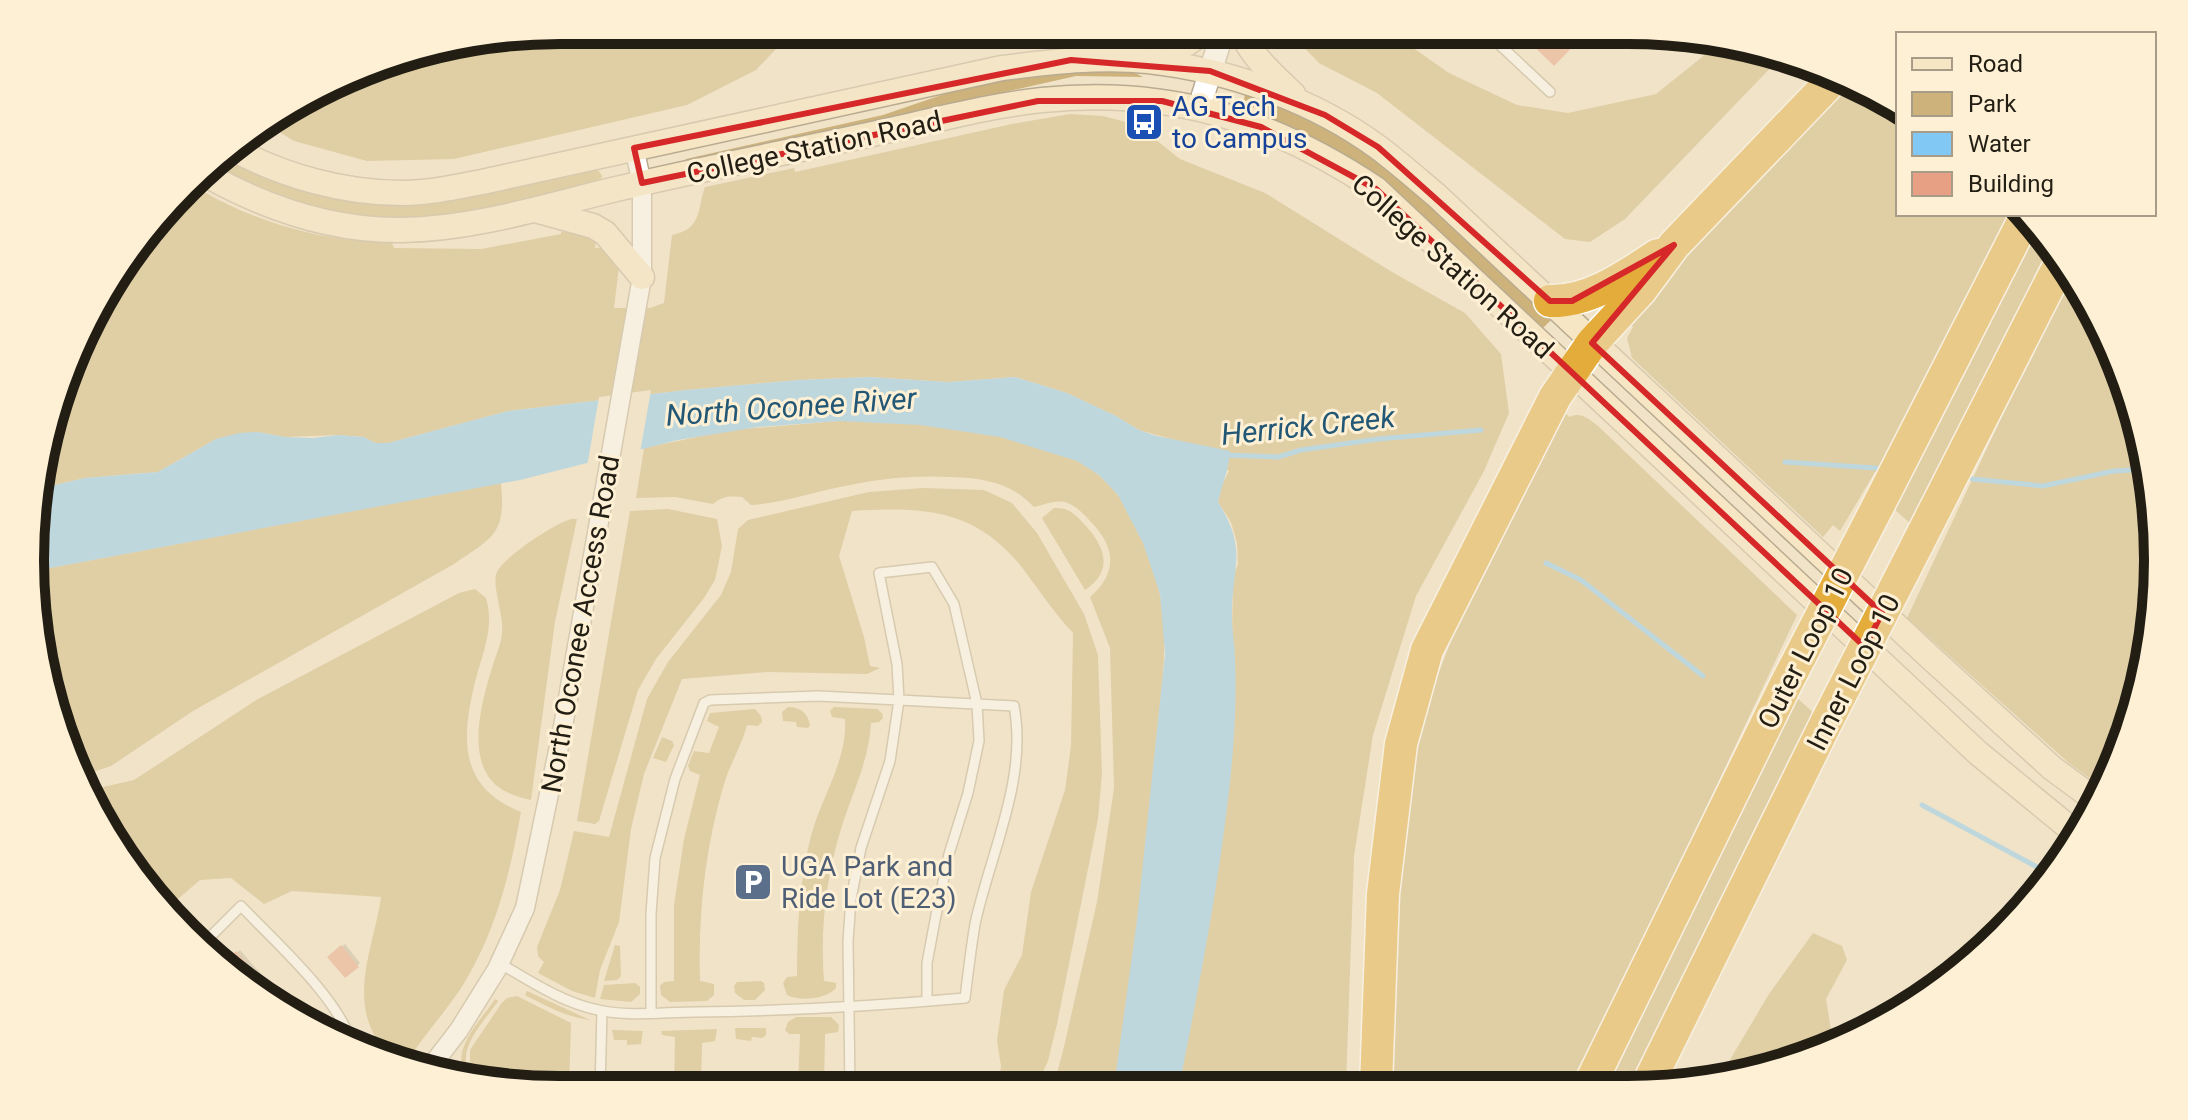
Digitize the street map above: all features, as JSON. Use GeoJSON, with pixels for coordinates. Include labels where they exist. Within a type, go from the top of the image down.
{"type":"FeatureCollection","features":[{"type":"Feature","properties":{"kind":"highway"},"geometry":{"type":"LineString","coordinates":[[1376,1076],[1383,894],[1401,744],[1427,650],[1534,436],[1592,343],[1640,291],[1674,245],[1828,84]]}},
{"type":"Feature","properties":{"kind":"highway","name":"Outer Loop 10"},"geometry":{"type":"LineString","coordinates":[[1594,1076],[1786,684],[2021,226]]}},
{"type":"Feature","properties":{"kind":"highway"},"geometry":{"type":"LineString","coordinates":[[1550,301],[1572,301],[1628,275],[1674,245]]}},
{"type":"Feature","properties":{"kind":"highway","name":"Inner Loop 10"},"geometry":{"type":"LineString","coordinates":[[1652,1075],[1827,721],[2056,272]]}},
{"type":"Feature","properties":{"kind":"main road"},"geometry":{"type":"LineString","coordinates":[[1135,61],[1186,44]]}},
{"type":"Feature","properties":{"kind":"main road"},"geometry":{"type":"LineString","coordinates":[[1247,44],[1266,69],[1306,107]]}},
{"type":"Feature","properties":{"kind":"main road","name":"College Station Road"},"geometry":{"type":"LineString","coordinates":[[242,154],[329,184],[403,193],[482,182],[1002,68],[1071,60],[1135,61],[1210,71],[1251,84],[1325,115],[1378,147],[1436,195],[1943,669],[2052,768],[2088,794]]}},
{"type":"Feature","properties":{"kind":"main road","name":"College Station Road"},"geometry":{"type":"LineString","coordinates":[[213,178],[272,207],[357,228],[403,230],[480,222],[642,183],[1038,101],[1121,97],[1199,108],[1297,142],[1336,162],[1376,189],[1978,753],[2069,828]]}},
{"type":"Feature","properties":{"kind":"main road"},"geometry":{"type":"LineString","coordinates":[[533,210],[593,226],[605,233],[642,277]]}},
{"type":"Feature","properties":{"kind":"street"},"geometry":{"type":"LineString","coordinates":[[1199,108],[1219,44]]}},
{"type":"Feature","properties":{"kind":"street","name":"North Oconee Access Road"},"geometry":{"type":"LineString","coordinates":[[438,1061],[499,963],[525,908],[562,732],[642,277],[642,183],[634,148]]}},
{"type":"Feature","properties":{"kind":"lane"},"geometry":{"type":"LineString","coordinates":[[1499,44],[1550,92]]}},
{"type":"Feature","properties":{"kind":"lane"},"geometry":{"type":"LineString","coordinates":[[850,1076],[848,941],[854,879],[890,761],[899,700],[897,664],[879,573],[932,567],[954,604],[977,704],[979,741],[936,915],[927,963],[927,1001]]}},
{"type":"Feature","properties":{"kind":"lane"},"geometry":{"type":"LineString","coordinates":[[499,963],[563,998],[602,1011],[651,1012],[774,1011],[965,998],[976,924],[1013,779],[1018,727],[1014,706],[818,696],[710,700],[704,703],[675,779],[655,858],[651,914],[651,1012]]}},
{"type":"Feature","properties":{"kind":"lane"},"geometry":{"type":"LineString","coordinates":[[209,938],[241,906],[336,1008],[347,1030]]}},
{"type":"Feature","properties":{"kind":"lane"},"geometry":{"type":"LineString","coordinates":[[600,1076],[602,1011]]}},
{"type":"Feature","properties":{"kind":"highlighted area"},"geometry":{"type":"Polygon","coordinates":[[[1071,60],[1210,71],[1325,115],[1378,147],[1550,301],[1572,301],[1674,245],[1592,343],[1882,613],[1865,647],[1376,189],[1261,127],[1162,101],[1038,101],[642,183],[634,148],[1071,60]]]}},
{"type":"Feature","properties":{"kind":"green space"},"geometry":{"type":"Polygon","coordinates":[[[590,44],[617,48],[621,44],[781,44],[756,70],[687,105],[454,159],[367,161],[294,141],[275,130],[363,83],[394,71],[459,54],[526,45],[590,44]]]}},
{"type":"Feature","properties":{"kind":"green space"},"geometry":{"type":"Polygon","coordinates":[[[1301,44],[1408,44],[1449,73],[1517,105],[1568,113],[1656,94],[1710,51],[1773,65],[1625,219],[1590,242],[1565,239],[1377,93],[1319,63],[1301,44]]]}},
{"type":"Feature","properties":{"kind":"green space"},"geometry":{"type":"Polygon","coordinates":[[[1093,71],[1135,73],[1143,77],[1076,76],[684,164],[686,159],[883,115],[959,89],[1040,74],[1093,71]]]}},
{"type":"Feature","properties":{"kind":"green space"},"geometry":{"type":"Polygon","coordinates":[[[1843,91],[1896,119],[1896,216],[2011,216],[1881,475],[1875,472],[1840,531],[1833,525],[1823,537],[1632,358],[1627,338],[1633,327],[1628,322],[1661,283],[1843,91]]]}},
{"type":"Feature","properties":{"kind":"green space"},"geometry":{"type":"Polygon","coordinates":[[[1245,94],[1328,131],[1397,177],[1461,232],[1552,319],[1542,329],[1354,162],[1308,135],[1262,114],[1244,100],[1245,94]]]}},
{"type":"Feature","properties":{"kind":"green space"},"geometry":{"type":"Polygon","coordinates":[[[1070,114],[1103,116],[1137,125],[1180,159],[1265,193],[1392,272],[1465,313],[1501,354],[1509,413],[1484,471],[1416,596],[1373,735],[1354,856],[1346,1076],[1181,1076],[1230,780],[1235,660],[1233,578],[1238,564],[1237,543],[1231,522],[1218,502],[1229,471],[1178,441],[1139,430],[1067,393],[1015,377],[948,382],[870,377],[686,390],[508,411],[388,443],[375,443],[364,437],[285,437],[258,432],[216,439],[158,472],[85,478],[49,486],[71,394],[97,332],[131,273],[172,220],[201,190],[232,207],[274,223],[317,235],[392,243],[394,248],[481,249],[577,231],[597,237],[595,248],[608,247],[619,267],[614,308],[650,308],[664,303],[672,235],[694,223],[705,187],[794,168],[795,172],[1070,114]]]}},
{"type":"Feature","properties":{"kind":"green space"},"geometry":{"type":"Polygon","coordinates":[[[236,159],[317,192],[593,169],[602,176],[598,185],[493,209],[430,218],[390,219],[330,211],[273,196],[222,171],[236,159]]]}},
{"type":"Feature","properties":{"kind":"green space"},"geometry":{"type":"Polygon","coordinates":[[[2030,237],[2047,260],[1912,525],[1893,508],[2030,237]]]}},
{"type":"Feature","properties":{"kind":"green space"},"geometry":{"type":"Polygon","coordinates":[[[2064,284],[2091,332],[2117,394],[2134,459],[2143,526],[2143,594],[2134,661],[2117,726],[2094,782],[1907,618],[2064,284]]]}},
{"type":"Feature","properties":{"kind":"green space"},"geometry":{"type":"Polygon","coordinates":[[[1565,412],[1569,417],[1585,417],[1598,426],[1797,615],[1580,1076],[1386,1076],[1397,897],[1415,750],[1432,690],[1470,592],[1565,412]]]}},
{"type":"Feature","properties":{"kind":"green space"},"geometry":{"type":"Polygon","coordinates":[[[839,421],[902,423],[976,431],[1047,448],[1077,461],[1112,488],[1131,516],[1146,547],[1160,595],[1164,634],[1163,673],[1138,919],[1116,1076],[1056,1076],[1097,902],[1114,788],[1110,648],[1090,597],[1109,569],[1109,550],[1105,540],[1082,512],[1069,503],[1034,507],[1006,487],[985,480],[922,477],[881,480],[751,505],[742,497],[723,498],[713,504],[675,497],[636,498],[644,448],[731,430],[839,421]]]}},
{"type":"Feature","properties":{"kind":"green space"},"geometry":{"type":"Polygon","coordinates":[[[501,483],[501,514],[494,533],[454,564],[193,711],[111,766],[90,773],[71,726],[54,661],[44,569],[501,483]]]}},
{"type":"Feature","properties":{"kind":"green space"},"geometry":{"type":"Polygon","coordinates":[[[923,488],[984,490],[1012,503],[1037,533],[1084,614],[1098,655],[1102,773],[1098,819],[1057,1024],[1041,1076],[1000,1076],[997,1041],[1004,990],[1022,955],[1031,892],[1065,790],[1071,746],[1073,633],[1002,546],[984,532],[945,515],[901,510],[852,511],[839,556],[870,666],[880,668],[867,674],[767,672],[682,679],[644,774],[631,829],[619,922],[600,970],[595,998],[572,991],[538,973],[544,962],[538,956],[537,947],[560,890],[574,831],[609,837],[647,699],[668,662],[721,595],[731,572],[738,529],[748,520],[869,492],[923,488]]]}},
{"type":"Feature","properties":{"kind":"green space"},"geometry":{"type":"Polygon","coordinates":[[[1054,508],[1068,510],[1075,515],[1093,534],[1102,551],[1104,559],[1100,575],[1085,590],[1042,518],[1054,508]]]}},
{"type":"Feature","properties":{"kind":"green space"},"geometry":{"type":"Polygon","coordinates":[[[668,509],[717,519],[722,546],[715,580],[656,659],[638,690],[599,821],[595,824],[577,821],[630,511],[668,509]]]}},
{"type":"Feature","properties":{"kind":"green space"},"geometry":{"type":"Polygon","coordinates":[[[571,519],[577,519],[555,622],[531,800],[497,786],[487,775],[481,761],[481,713],[502,633],[496,578],[502,565],[519,550],[571,519]]]}},
{"type":"Feature","properties":{"kind":"green space"},"geometry":{"type":"Polygon","coordinates":[[[475,589],[486,598],[489,620],[470,703],[467,742],[470,759],[486,789],[501,802],[521,812],[507,880],[475,965],[413,1054],[366,1038],[375,1036],[368,1020],[364,985],[381,897],[292,891],[264,904],[231,878],[200,880],[174,902],[131,847],[97,788],[134,780],[258,699],[459,593],[475,589]]]}},
{"type":"Feature","properties":{"kind":"green space"},"geometry":{"type":"Polygon","coordinates":[[[1796,697],[1815,714],[1640,1076],[1610,1076],[1796,697]]]}},
{"type":"Feature","properties":{"kind":"green space"},"geometry":{"type":"Polygon","coordinates":[[[788,707],[805,714],[810,725],[808,728],[797,727],[796,722],[783,721],[782,712],[788,707]]]}},
{"type":"Feature","properties":{"kind":"green space"},"geometry":{"type":"Polygon","coordinates":[[[834,707],[877,709],[883,718],[871,723],[864,764],[831,866],[824,923],[824,981],[836,983],[836,988],[820,997],[806,999],[787,995],[783,983],[787,977],[797,976],[800,906],[807,853],[845,734],[845,719],[832,717],[830,711],[834,707]]]}},
{"type":"Feature","properties":{"kind":"green space"},"geometry":{"type":"Polygon","coordinates":[[[755,709],[762,722],[758,726],[747,725],[729,769],[717,808],[708,857],[700,931],[700,981],[714,984],[714,995],[707,1001],[670,1002],[661,995],[660,986],[664,982],[674,981],[674,905],[684,839],[700,775],[690,771],[688,766],[694,751],[709,753],[719,727],[707,721],[710,713],[755,709]]]}},
{"type":"Feature","properties":{"kind":"green space"},"geometry":{"type":"Polygon","coordinates":[[[662,737],[674,745],[666,762],[653,758],[662,737]]]}},
{"type":"Feature","properties":{"kind":"green space"},"geometry":{"type":"Polygon","coordinates":[[[1813,933],[1842,946],[1847,960],[1826,999],[1831,1030],[1838,1031],[1794,1049],[1726,1067],[1769,994],[1813,933]]]}},
{"type":"Feature","properties":{"kind":"green space"},"geometry":{"type":"Polygon","coordinates":[[[615,945],[620,946],[621,976],[617,980],[604,981],[615,945]]]}},
{"type":"Feature","properties":{"kind":"green space"},"geometry":{"type":"Polygon","coordinates":[[[761,981],[765,990],[755,1000],[744,1000],[735,993],[737,982],[761,981]]]}},
{"type":"Feature","properties":{"kind":"green space"},"geometry":{"type":"Polygon","coordinates":[[[635,983],[640,987],[640,994],[631,1002],[600,999],[604,985],[635,983]]]}},
{"type":"Feature","properties":{"kind":"green space"},"geometry":{"type":"Polygon","coordinates":[[[527,991],[590,1020],[548,1007],[525,995],[527,991]]]}},
{"type":"Feature","properties":{"kind":"green space"},"geometry":{"type":"Polygon","coordinates":[[[517,996],[571,1023],[569,1076],[526,1075],[470,1067],[470,1050],[507,998],[517,996]]]}},
{"type":"Feature","properties":{"kind":"green space"},"geometry":{"type":"Polygon","coordinates":[[[495,999],[498,1001],[471,1039],[467,1049],[468,1068],[462,1067],[463,1049],[495,999]]]}},
{"type":"Feature","properties":{"kind":"green space"},"geometry":{"type":"Polygon","coordinates":[[[796,1017],[831,1017],[839,1025],[838,1032],[825,1034],[824,1076],[798,1076],[800,1034],[789,1034],[785,1030],[788,1022],[796,1017]]]}},
{"type":"Feature","properties":{"kind":"green space"},"geometry":{"type":"Polygon","coordinates":[[[735,1028],[766,1028],[766,1035],[762,1038],[752,1037],[751,1041],[736,1039],[735,1028]]]}},
{"type":"Feature","properties":{"kind":"green space"},"geometry":{"type":"Polygon","coordinates":[[[717,1029],[715,1041],[702,1043],[701,1076],[674,1076],[675,1037],[662,1035],[661,1031],[717,1029]]]}},
{"type":"Feature","properties":{"kind":"green space"},"geometry":{"type":"Polygon","coordinates":[[[612,1030],[643,1031],[641,1044],[627,1045],[627,1040],[614,1040],[612,1030]]]}},
{"type":"Feature","properties":{"kind":"water","name":"North Oconee River"},"geometry":{"type":"Polygon","coordinates":[[[870,377],[948,382],[1015,377],[1067,393],[1139,430],[1230,451],[1218,502],[1236,547],[1232,600],[1236,690],[1233,752],[1214,897],[1181,1076],[1116,1076],[1137,920],[1165,654],[1160,594],[1143,543],[1118,495],[1099,475],[1077,461],[1000,437],[920,425],[839,421],[758,427],[678,440],[520,480],[44,569],[49,486],[85,478],[158,472],[216,439],[239,433],[313,438],[338,435],[388,443],[508,411],[798,380],[870,377]]]}},
{"type":"Feature","properties":{"kind":"pier"},"geometry":{"type":"Polygon","coordinates":[[[651,390],[640,453],[587,467],[599,397],[651,390]]]}},
{"type":"Feature","properties":{"kind":"building"},"geometry":{"type":"Polygon","coordinates":[[[1531,44],[1575,44],[1554,66],[1531,44]]]}},
{"type":"Feature","properties":{"kind":"building"},"geometry":{"type":"Polygon","coordinates":[[[341,945],[359,967],[345,978],[327,957],[341,945]]]}},
{"type":"Feature","properties":{"kind":"building"},"geometry":{"type":"Polygon","coordinates":[[[236,951],[261,980],[246,969],[230,956],[236,951]]]}},
{"type":"Feature","properties":{"kind":"waterway","name":"Herrick Creek"},"geometry":{"type":"LineString","coordinates":[[1225,455],[1278,457],[1301,450],[1378,439],[1481,430]]}},
{"type":"Feature","properties":{"kind":"waterway","name":"Herrick Creek"},"geometry":{"type":"LineString","coordinates":[[1785,462],[1876,468]]}},
{"type":"Feature","properties":{"kind":"waterway","name":"Herrick Creek"},"geometry":{"type":"LineString","coordinates":[[1972,479],[2043,486],[2114,471],[2136,470]]}},
{"type":"Feature","properties":{"kind":"waterway"},"geometry":{"type":"LineString","coordinates":[[1546,563],[1581,580],[1703,676]]}},
{"type":"Feature","properties":{"kind":"waterway"},"geometry":{"type":"LineString","coordinates":[[1922,805],[2041,869]]}},
{"type":"Feature","properties":{"kind":"place","name":"AG Tech to Campus"},"geometry":{"type":"Point","coordinates":[1144,122]}},
{"type":"Feature","properties":{"kind":"place","name":"UGA Park and Ride Lot (E23)"},"geometry":{"type":"Point","coordinates":[753,882]}}]}
